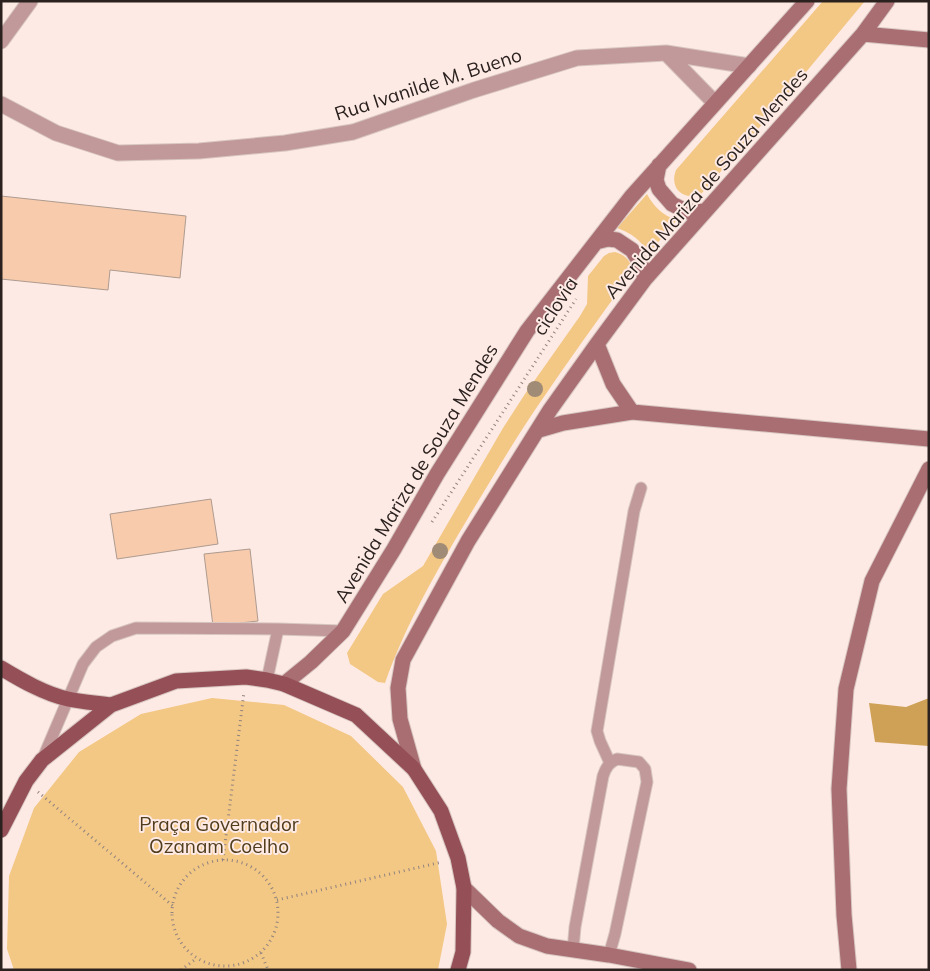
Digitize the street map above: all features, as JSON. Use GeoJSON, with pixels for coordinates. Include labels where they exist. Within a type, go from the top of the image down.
{"type":"FeatureCollection","features":[{"type":"Feature","properties":{"kind":"main road","name":"Avenida Mariza de Souza Mendes"},"geometry":{"type":"LineString","coordinates":[[284,684],[311,662],[343,631],[394,549],[437,474],[527,331],[630,197],[807,1]]}},
{"type":"Feature","properties":{"kind":"main road","name":"Avenida Mariza de Souza Mendes"},"geometry":{"type":"LineString","coordinates":[[414,769],[400,719],[398,688],[404,660],[468,541],[550,410],[644,279],[862,34],[887,1]]}},
{"type":"Feature","properties":{"kind":"main road"},"geometry":{"type":"LineString","coordinates":[[862,34],[929,40]]}},
{"type":"Feature","properties":{"kind":"main road"},"geometry":{"type":"LineString","coordinates":[[659,165],[656,180],[659,189],[672,204],[688,212],[705,212]]}},
{"type":"Feature","properties":{"kind":"main road"},"geometry":{"type":"LineString","coordinates":[[596,242],[608,239],[617,240],[632,250],[641,264],[644,279]]}},
{"type":"Feature","properties":{"kind":"main road"},"geometry":{"type":"LineString","coordinates":[[596,344],[613,384],[632,412]]}},
{"type":"Feature","properties":{"kind":"main road"},"geometry":{"type":"LineString","coordinates":[[539,430],[563,423],[632,412],[929,439]]}},
{"type":"Feature","properties":{"kind":"main road"},"geometry":{"type":"LineString","coordinates":[[849,970],[844,915],[839,789],[846,689],[872,581],[929,469]]}},
{"type":"Feature","properties":{"kind":"main road"},"geometry":{"type":"LineString","coordinates":[[1,668],[20,680],[52,694],[68,699],[111,705]]}},
{"type":"Feature","properties":{"kind":"main road"},"geometry":{"type":"LineString","coordinates":[[1,830],[26,781],[42,760],[111,705],[176,681],[246,677],[284,684],[356,716],[414,769],[440,811],[458,858],[464,888],[463,952],[458,970]]}},
{"type":"Feature","properties":{"kind":"main road"},"geometry":{"type":"LineString","coordinates":[[464,888],[498,920],[519,936],[547,946],[609,955],[662,967],[689,970]]}},
{"type":"Feature","properties":{"kind":"main road"},"geometry":{"type":"LineString","coordinates":[[606,970],[609,955]]}},
{"type":"Feature","properties":{"kind":"street"},"geometry":{"type":"LineString","coordinates":[[1,41],[30,1]]}},
{"type":"Feature","properties":{"kind":"street"},"geometry":{"type":"LineString","coordinates":[[666,53],[715,103]]}},
{"type":"Feature","properties":{"kind":"street","name":"Rua Ivanilde M. Bueno"},"geometry":{"type":"LineString","coordinates":[[1,104],[56,133],[118,153],[199,151],[285,143],[353,132],[474,90],[577,58],[666,53],[749,66]]}},
{"type":"Feature","properties":{"kind":"lane"},"geometry":{"type":"LineString","coordinates":[[610,763],[597,732],[634,511],[641,488]]}},
{"type":"Feature","properties":{"kind":"lane"},"geometry":{"type":"LineString","coordinates":[[42,760],[83,664],[96,647],[112,636],[136,628],[343,631]]}},
{"type":"Feature","properties":{"kind":"lane"},"geometry":{"type":"LineString","coordinates":[[267,680],[278,629]]}},
{"type":"Feature","properties":{"kind":"lane"},"geometry":{"type":"LineString","coordinates":[[573,950],[575,927],[606,767],[617,759],[639,762],[645,768],[647,782],[609,955]]}},
{"type":"Feature","properties":{"kind":"path","name":"ciclovia"},"geometry":{"type":"LineString","coordinates":[[431,523],[578,296]]}},
{"type":"Feature","properties":{"kind":"path"},"geometry":{"type":"LineString","coordinates":[[223,860],[246,677]]}},
{"type":"Feature","properties":{"kind":"path"},"geometry":{"type":"LineString","coordinates":[[26,781],[173,906]]}},
{"type":"Feature","properties":{"kind":"path"},"geometry":{"type":"LineString","coordinates":[[277,900],[458,858]]}},
{"type":"Feature","properties":{"kind":"path"},"geometry":{"type":"LineString","coordinates":[[223,860],[241,863],[257,871],[269,884],[277,900],[278,919],[273,938],[261,953],[246,962],[230,966],[213,965],[197,958],[186,948],[177,935],[173,921],[173,906],[178,888],[190,874],[205,864],[223,860]]}},
{"type":"Feature","properties":{"kind":"path"},"geometry":{"type":"LineString","coordinates":[[261,953],[268,970]]}},
{"type":"Feature","properties":{"kind":"path"},"geometry":{"type":"LineString","coordinates":[[181,970],[197,958]]}},
{"type":"Feature","properties":{"kind":"green space"},"geometry":{"type":"Polygon","coordinates":[[[823,1],[865,1],[772,113],[701,194],[689,196],[683,194],[674,182],[676,170],[823,1]]]}},
{"type":"Feature","properties":{"kind":"green space"},"geometry":{"type":"Polygon","coordinates":[[[647,194],[659,210],[677,220],[649,253],[635,238],[617,228],[647,194]]]}},
{"type":"Feature","properties":{"kind":"green space"},"geometry":{"type":"Polygon","coordinates":[[[615,252],[628,260],[632,273],[596,322],[513,444],[435,575],[403,639],[385,683],[378,682],[350,664],[347,653],[383,594],[423,566],[503,428],[587,304],[588,276],[604,256],[615,252]]]}},
{"type":"Feature","properties":{"kind":"green space","name":"Praça Governador Ozanam Coelho"},"geometry":{"type":"Polygon","coordinates":[[[212,698],[284,705],[351,736],[403,787],[436,851],[447,924],[438,970],[14,970],[7,949],[9,876],[34,808],[79,752],[141,714],[212,698]]]}},
{"type":"Feature","properties":{"kind":"shaded area"},"geometry":{"type":"Polygon","coordinates":[[[929,698],[929,746],[875,742],[869,703],[906,707],[929,698]]]}},
{"type":"Feature","properties":{"kind":"building"},"geometry":{"type":"Polygon","coordinates":[[[1,196],[186,216],[180,278],[110,270],[108,290],[1,279],[1,196]]]}},
{"type":"Feature","properties":{"kind":"building"},"geometry":{"type":"Polygon","coordinates":[[[211,499],[218,544],[117,559],[110,514],[211,499]]]}},
{"type":"Feature","properties":{"kind":"building"},"geometry":{"type":"Polygon","coordinates":[[[250,549],[258,621],[213,626],[204,554],[250,549]]]}}]}
